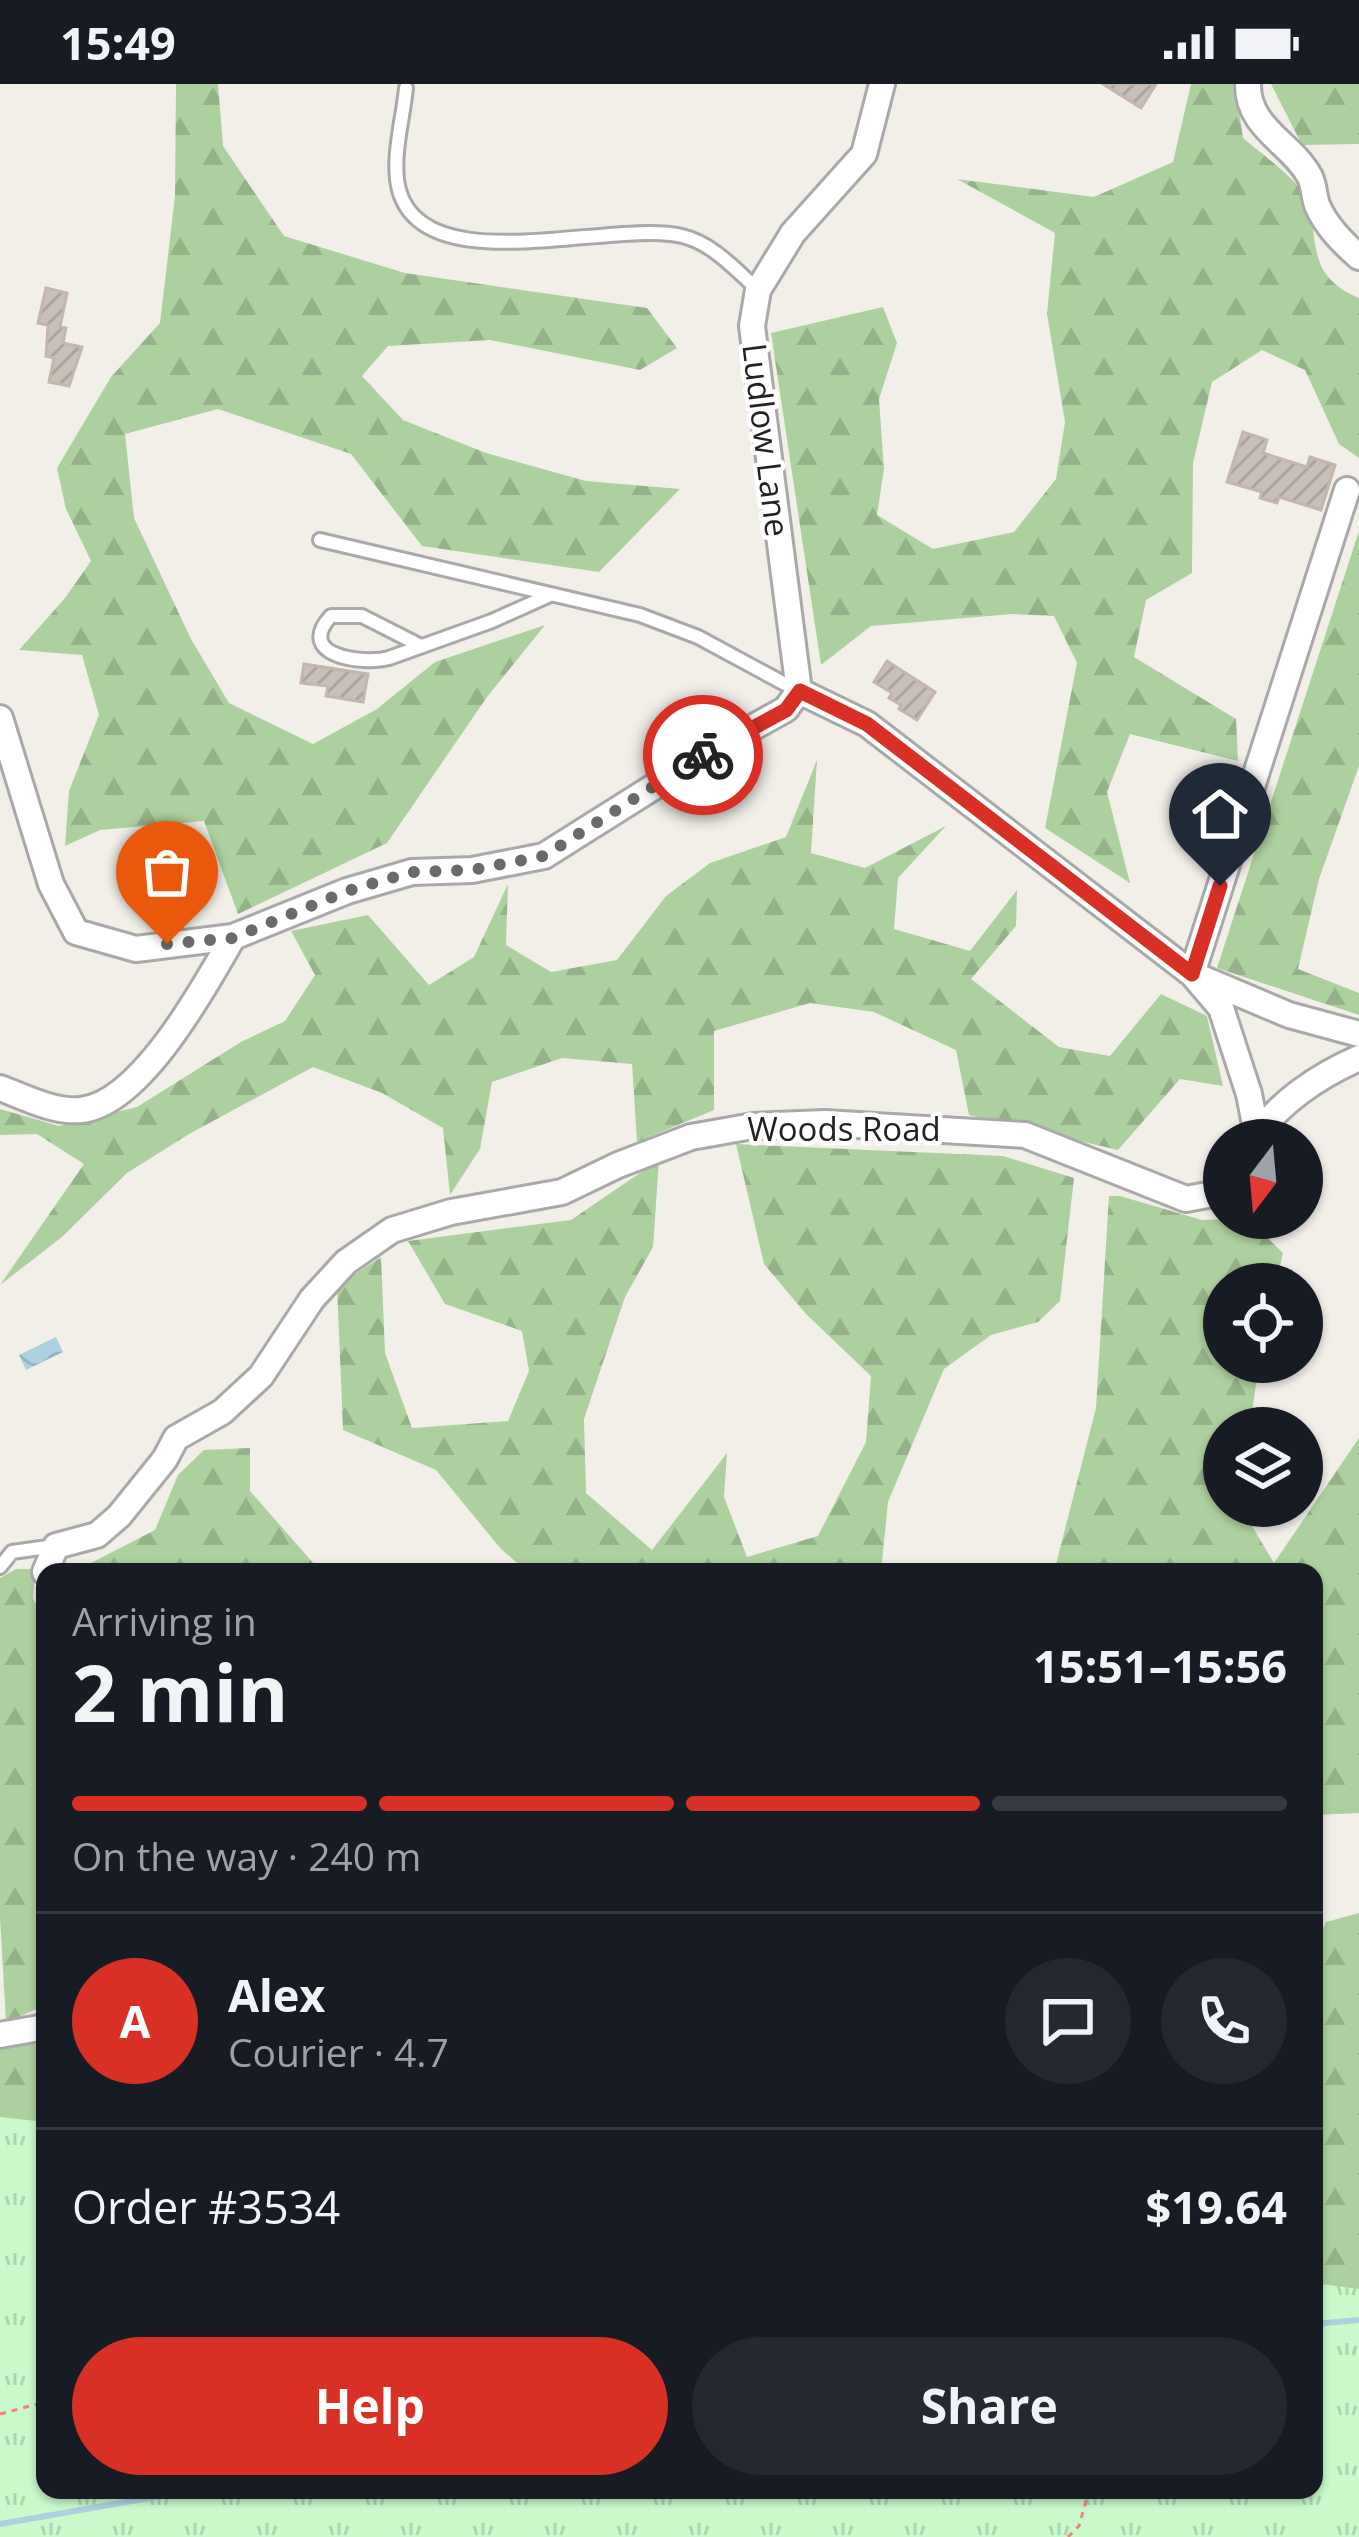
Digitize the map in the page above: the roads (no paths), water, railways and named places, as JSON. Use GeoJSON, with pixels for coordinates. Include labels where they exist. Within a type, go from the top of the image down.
{"type":"FeatureCollection","features":[{"type":"Feature","properties":{"kind":"street","name":"Ludlow Lane"},"geometry":{"type":"LineString","coordinates":[[800,691],[752,326],[758,290],[793,233],[864,154],[882,84]]}},
{"type":"Feature","properties":{"kind":"street"},"geometry":{"type":"LineString","coordinates":[[1248,84],[1248,95],[1264,130],[1311,178],[1317,204],[1339,240],[1359,256]]}},
{"type":"Feature","properties":{"kind":"street"},"geometry":{"type":"LineString","coordinates":[[1192,974],[1347,490]]}},
{"type":"Feature","properties":{"kind":"street"},"geometry":{"type":"LineString","coordinates":[[0,718],[52,884],[76,932],[136,949],[233,938],[347,891],[412,872],[472,870],[544,856],[709,752],[786,710],[800,691],[867,724],[1192,974],[1221,1008],[1252,1119]]}},
{"type":"Feature","properties":{"kind":"street"},"geometry":{"type":"LineString","coordinates":[[0,1088],[78,1111],[121,1093],[158,1052],[233,938]]}},
{"type":"Feature","properties":{"kind":"street"},"geometry":{"type":"LineString","coordinates":[[1192,974],[1289,1015],[1359,1034]]}},
{"type":"Feature","properties":{"kind":"street"},"geometry":{"type":"LineString","coordinates":[[1271,1119],[1331,1070],[1359,1058]]}},
{"type":"Feature","properties":{"kind":"street","name":"Woods Road"},"geometry":{"type":"LineString","coordinates":[[56,1546],[97,1535],[118,1516],[165,1459],[176,1438],[222,1412],[261,1376],[304,1308],[346,1262],[392,1230],[451,1212],[562,1192],[691,1137],[752,1126],[825,1123],[1025,1135],[1186,1199],[1203,1196]]}},
{"type":"Feature","properties":{"kind":"street"},"geometry":{"type":"LineString","coordinates":[[49,1563],[56,1546]]}},
{"type":"Feature","properties":{"kind":"street"},"geometry":{"type":"LineString","coordinates":[[0,2036],[36,2028]]}},
{"type":"Feature","properties":{"kind":"lane"},"geometry":{"type":"LineString","coordinates":[[406,88],[398,186],[416,219],[435,232],[520,241],[652,232],[686,236],[724,259],[758,290]]}},
{"type":"Feature","properties":{"kind":"lane"},"geometry":{"type":"LineString","coordinates":[[320,540],[674,626],[800,691]]}},
{"type":"Feature","properties":{"kind":"lane"},"geometry":{"type":"LineString","coordinates":[[422,646],[362,616],[331,616],[322,632],[325,646],[333,653],[352,662],[373,662],[422,646],[551,595]]}},
{"type":"Feature","properties":{"kind":"lane"},"geometry":{"type":"LineString","coordinates":[[0,1567],[12,1552],[56,1546]]}},
{"type":"Feature","properties":{"kind":"water"},"geometry":{"type":"Polygon","coordinates":[[[56,1337],[63,1352],[26,1370],[19,1355],[56,1337]]]}},
{"type":"Feature","properties":{"kind":"waterway"},"geometry":{"type":"LineString","coordinates":[[1323,2323],[1359,2320]]}},
{"type":"Feature","properties":{"kind":"waterway"},"geometry":{"type":"LineString","coordinates":[[0,2524],[143,2499]]}}]}
